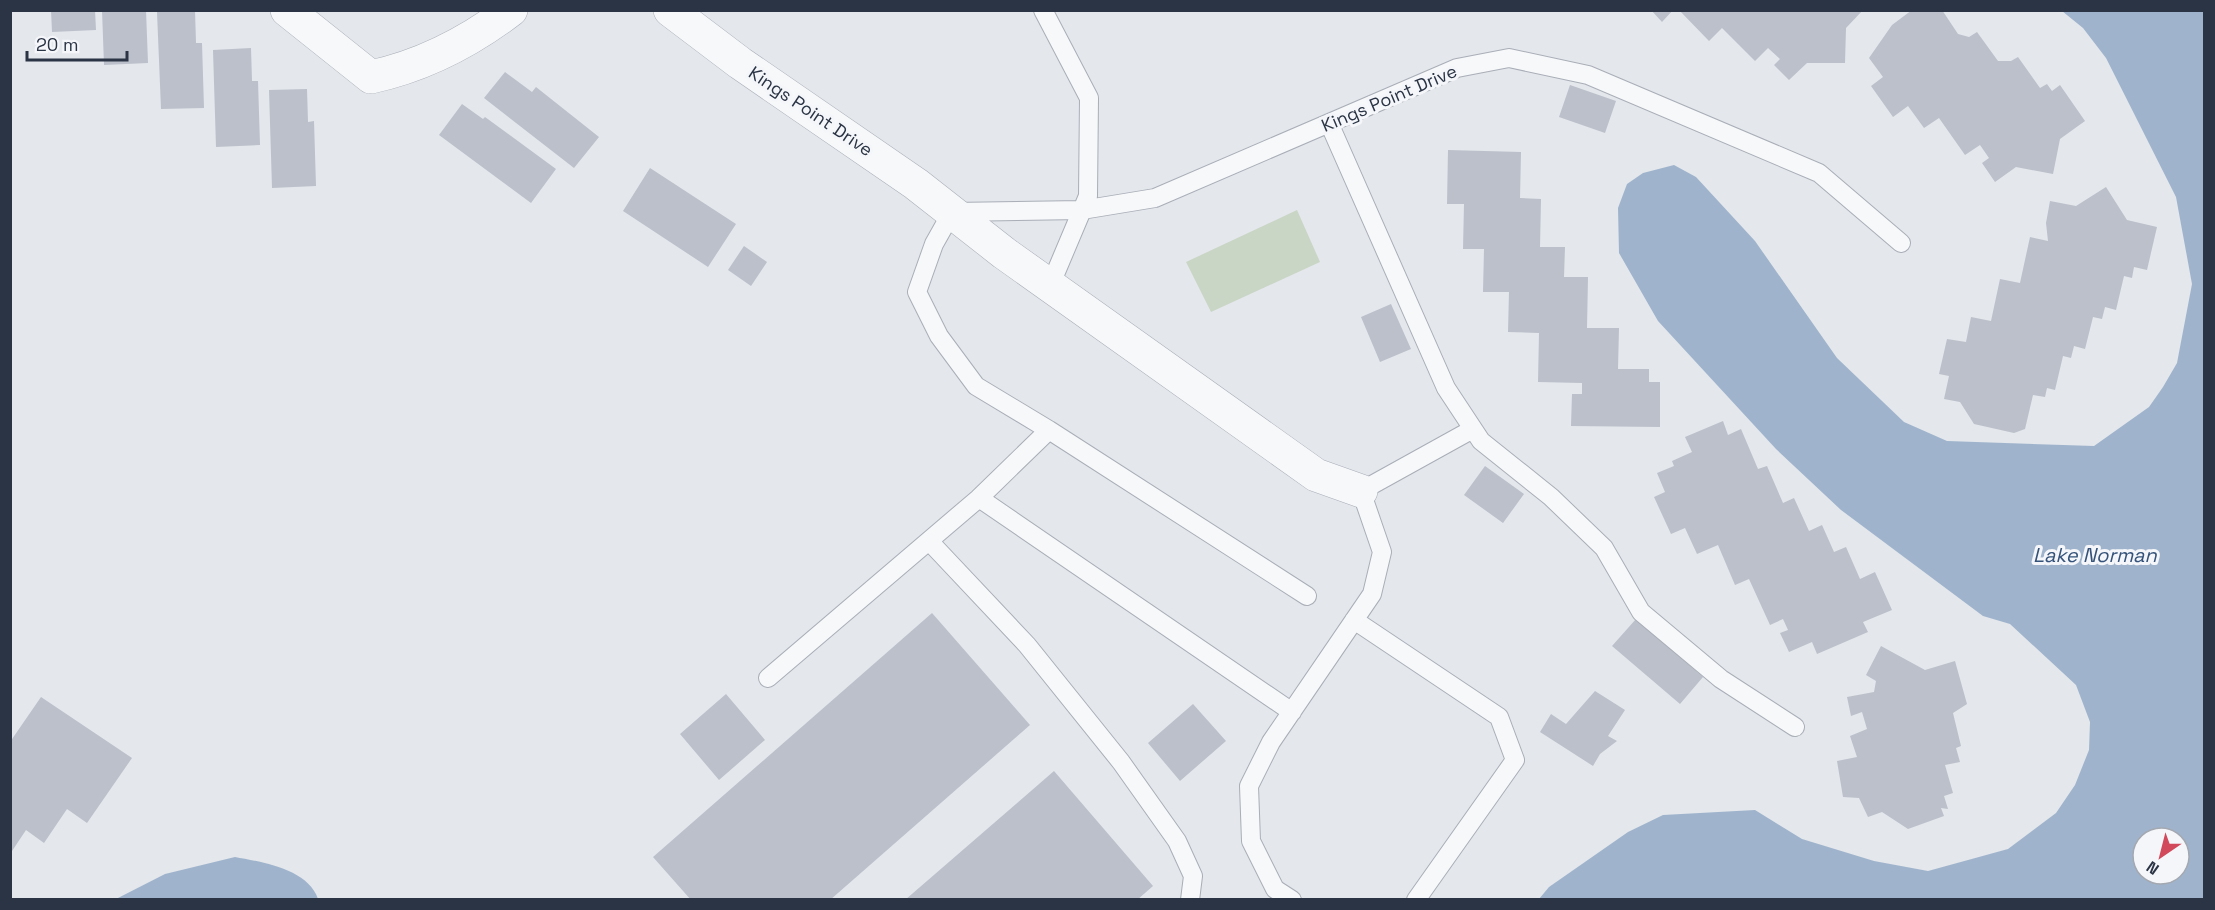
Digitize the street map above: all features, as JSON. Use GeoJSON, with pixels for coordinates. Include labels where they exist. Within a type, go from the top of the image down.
{"type":"FeatureCollection","features":[{"type":"Feature","properties":{"kind":"street"},"geometry":{"type":"LineString","coordinates":[[287,10],[370,77],[405,69],[479,34],[511,10]]}},
{"type":"Feature","properties":{"kind":"street","name":"Kings Point Drive"},"geometry":{"type":"LineString","coordinates":[[670,10],[740,63],[916,184],[1050,286],[1317,475],[1361,491]]}},
{"type":"Feature","properties":{"kind":"lane"},"geometry":{"type":"LineString","coordinates":[[1043,10],[1089,98],[1088,196],[1050,286]]}},
{"type":"Feature","properties":{"kind":"lane","name":"Kings Point Drive"},"geometry":{"type":"LineString","coordinates":[[952,212],[1082,210],[1155,198],[1457,68],[1509,58],[1588,75],[1819,173],[1901,243]]}},
{"type":"Feature","properties":{"kind":"lane"},"geometry":{"type":"LineString","coordinates":[[1329,123],[1446,388],[1481,441],[1551,497],[1604,548],[1641,612],[1721,679],[1795,727]]}},
{"type":"Feature","properties":{"kind":"lane"},"geometry":{"type":"LineString","coordinates":[[952,212],[934,244],[917,292],[939,336],[976,386],[1049,430],[1307,596]]}},
{"type":"Feature","properties":{"kind":"lane"},"geometry":{"type":"LineString","coordinates":[[1292,900],[1275,889],[1251,841],[1249,786],[1271,742],[1372,594],[1382,552],[1361,491],[1473,429]]}},
{"type":"Feature","properties":{"kind":"lane"},"geometry":{"type":"LineString","coordinates":[[768,678],[979,498],[1049,430]]}},
{"type":"Feature","properties":{"kind":"lane"},"geometry":{"type":"LineString","coordinates":[[979,498],[1292,712]]}},
{"type":"Feature","properties":{"kind":"lane"},"geometry":{"type":"LineString","coordinates":[[929,541],[1027,645],[1121,762],[1177,841],[1193,876],[1190,900]]}},
{"type":"Feature","properties":{"kind":"lane"},"geometry":{"type":"LineString","coordinates":[[1354,620],[1499,717],[1515,760],[1416,900]]}},
{"type":"Feature","properties":{"kind":"green space"},"geometry":{"type":"Polygon","coordinates":[[[1297,210],[1320,262],[1211,312],[1186,262],[1297,210]]]}},
{"type":"Feature","properties":{"kind":"water","name":"Lake Norman"},"geometry":{"type":"Polygon","coordinates":[[[2062,11],[2204,11],[2204,899],[1539,899],[1549,887],[1628,832],[1663,815],[1755,810],[1802,839],[1874,861],[1928,871],[2008,849],[2056,813],[2075,785],[2089,750],[2090,722],[2076,685],[2010,624],[1983,616],[1841,510],[1776,449],[1658,321],[1619,253],[1618,208],[1627,184],[1643,173],[1674,165],[1696,177],[1755,241],[1837,358],[1904,422],[1947,441],[2094,446],[2149,407],[2163,387],[2177,363],[2192,284],[2176,197],[2106,58],[2083,28],[2062,11]]]}},
{"type":"Feature","properties":{"kind":"water"},"geometry":{"type":"Polygon","coordinates":[[[235,857],[270,865],[294,874],[305,880],[318,899],[116,899],[165,874],[235,857]]]}},
{"type":"Feature","properties":{"kind":"building"},"geometry":{"type":"Polygon","coordinates":[[[51,10],[95,10],[96,30],[52,32],[51,10]]]}},
{"type":"Feature","properties":{"kind":"building"},"geometry":{"type":"Polygon","coordinates":[[[102,10],[146,10],[148,63],[104,65],[102,10]]]}},
{"type":"Feature","properties":{"kind":"building"},"geometry":{"type":"Polygon","coordinates":[[[1651,10],[1673,10],[1662,22],[1651,10]]]}},
{"type":"Feature","properties":{"kind":"building"},"geometry":{"type":"Polygon","coordinates":[[[1679,10],[1863,10],[1846,28],[1845,63],[1807,63],[1789,80],[1774,65],[1780,59],[1768,48],[1755,61],[1722,28],[1709,41],[1679,10]]]}},
{"type":"Feature","properties":{"kind":"building"},"geometry":{"type":"Polygon","coordinates":[[[1912,10],[1942,10],[1958,34],[1969,37],[1977,32],[1998,61],[2011,61],[2018,57],[2040,88],[2047,84],[2052,91],[2060,85],[2085,121],[2060,139],[2053,174],[2016,167],[1995,182],[1982,163],[1989,158],[1980,145],[1965,155],[1939,118],[1924,128],[1908,106],[1893,117],[1871,86],[1883,77],[1869,58],[1892,25],[1912,10]]]}},
{"type":"Feature","properties":{"kind":"building"},"geometry":{"type":"Polygon","coordinates":[[[195,11],[196,43],[202,43],[204,108],[161,109],[157,12],[195,11]]]}},
{"type":"Feature","properties":{"kind":"building"},"geometry":{"type":"Polygon","coordinates":[[[251,48],[252,81],[258,81],[260,145],[216,147],[213,50],[251,48]]]}},
{"type":"Feature","properties":{"kind":"building"},"geometry":{"type":"Polygon","coordinates":[[[505,72],[532,92],[536,87],[599,137],[574,168],[484,98],[505,72]]]}},
{"type":"Feature","properties":{"kind":"building"},"geometry":{"type":"Polygon","coordinates":[[[1570,85],[1616,101],[1605,133],[1559,117],[1570,85]]]}},
{"type":"Feature","properties":{"kind":"building"},"geometry":{"type":"Polygon","coordinates":[[[307,89],[308,122],[314,121],[316,186],[272,188],[269,90],[307,89]]]}},
{"type":"Feature","properties":{"kind":"building"},"geometry":{"type":"Polygon","coordinates":[[[462,104],[483,119],[485,117],[556,169],[531,203],[439,135],[462,104]]]}},
{"type":"Feature","properties":{"kind":"building"},"geometry":{"type":"Polygon","coordinates":[[[1448,150],[1521,152],[1520,198],[1541,199],[1540,247],[1565,247],[1564,277],[1588,277],[1587,328],[1619,328],[1618,369],[1649,369],[1649,382],[1660,382],[1660,427],[1571,426],[1572,394],[1582,394],[1582,383],[1538,382],[1539,333],[1508,332],[1509,292],[1483,292],[1484,249],[1463,249],[1464,204],[1447,204],[1448,150]]]}},
{"type":"Feature","properties":{"kind":"building"},"geometry":{"type":"Polygon","coordinates":[[[650,168],[736,224],[708,267],[623,211],[650,168]]]}},
{"type":"Feature","properties":{"kind":"building"},"geometry":{"type":"Polygon","coordinates":[[[2106,187],[2127,220],[2157,227],[2147,270],[2134,267],[2132,278],[2124,276],[2116,310],[2105,307],[2102,319],[2093,317],[2085,349],[2074,346],[2071,358],[2063,356],[2055,390],[2047,388],[2045,397],[2033,395],[2025,429],[2014,433],[1974,424],[1960,402],[1944,399],[1949,376],[1939,374],[1947,339],[1966,342],[1971,317],[1991,321],[2000,279],[2020,283],[2030,237],[2048,241],[2046,223],[2050,201],[2076,206],[2106,187]]]}},
{"type":"Feature","properties":{"kind":"building"},"geometry":{"type":"Polygon","coordinates":[[[744,246],[767,262],[751,286],[728,270],[744,246]]]}},
{"type":"Feature","properties":{"kind":"building"},"geometry":{"type":"Polygon","coordinates":[[[1391,304],[1411,349],[1380,362],[1361,317],[1391,304]]]}},
{"type":"Feature","properties":{"kind":"building"},"geometry":{"type":"Polygon","coordinates":[[[1723,421],[1728,435],[1741,429],[1758,469],[1767,466],[1783,503],[1794,498],[1809,531],[1822,525],[1834,552],[1846,547],[1860,579],[1875,572],[1892,610],[1863,622],[1868,632],[1817,654],[1812,642],[1789,652],[1780,633],[1788,630],[1783,619],[1770,625],[1749,579],[1735,585],[1718,545],[1697,554],[1685,528],[1671,534],[1654,497],[1665,492],[1657,473],[1674,466],[1672,461],[1692,452],[1685,437],[1723,421]]]}},
{"type":"Feature","properties":{"kind":"building"},"geometry":{"type":"Polygon","coordinates":[[[1485,466],[1524,494],[1503,523],[1464,495],[1485,466]]]}},
{"type":"Feature","properties":{"kind":"building"},"geometry":{"type":"Polygon","coordinates":[[[932,613],[1030,725],[830,900],[691,900],[653,857],[932,613]]]}},
{"type":"Feature","properties":{"kind":"building"},"geometry":{"type":"Polygon","coordinates":[[[1636,619],[1703,677],[1680,704],[1612,646],[1636,619]]]}},
{"type":"Feature","properties":{"kind":"building"},"geometry":{"type":"Polygon","coordinates":[[[1881,646],[1925,670],[1955,661],[1967,704],[1953,713],[1961,746],[1956,748],[1960,762],[1945,765],[1953,793],[1944,796],[1948,809],[1941,808],[1944,816],[1908,829],[1882,812],[1868,817],[1859,798],[1843,797],[1837,761],[1857,757],[1850,736],[1867,729],[1862,712],[1851,716],[1847,697],[1874,692],[1876,681],[1866,675],[1881,646]]]}},
{"type":"Feature","properties":{"kind":"building"},"geometry":{"type":"Polygon","coordinates":[[[1595,691],[1625,710],[1608,736],[1617,741],[1600,754],[1593,766],[1540,732],[1551,714],[1566,724],[1595,691]]]}},
{"type":"Feature","properties":{"kind":"building"},"geometry":{"type":"Polygon","coordinates":[[[726,694],[765,740],[719,780],[680,734],[726,694]]]}},
{"type":"Feature","properties":{"kind":"building"},"geometry":{"type":"Polygon","coordinates":[[[41,697],[132,758],[87,823],[67,809],[44,843],[26,830],[10,854],[10,742],[41,697]]]}},
{"type":"Feature","properties":{"kind":"building"},"geometry":{"type":"Polygon","coordinates":[[[1193,704],[1226,741],[1180,781],[1148,743],[1193,704]]]}},
{"type":"Feature","properties":{"kind":"building"},"geometry":{"type":"Polygon","coordinates":[[[1054,771],[1153,886],[1137,900],[905,900],[1054,771]]]}}]}
